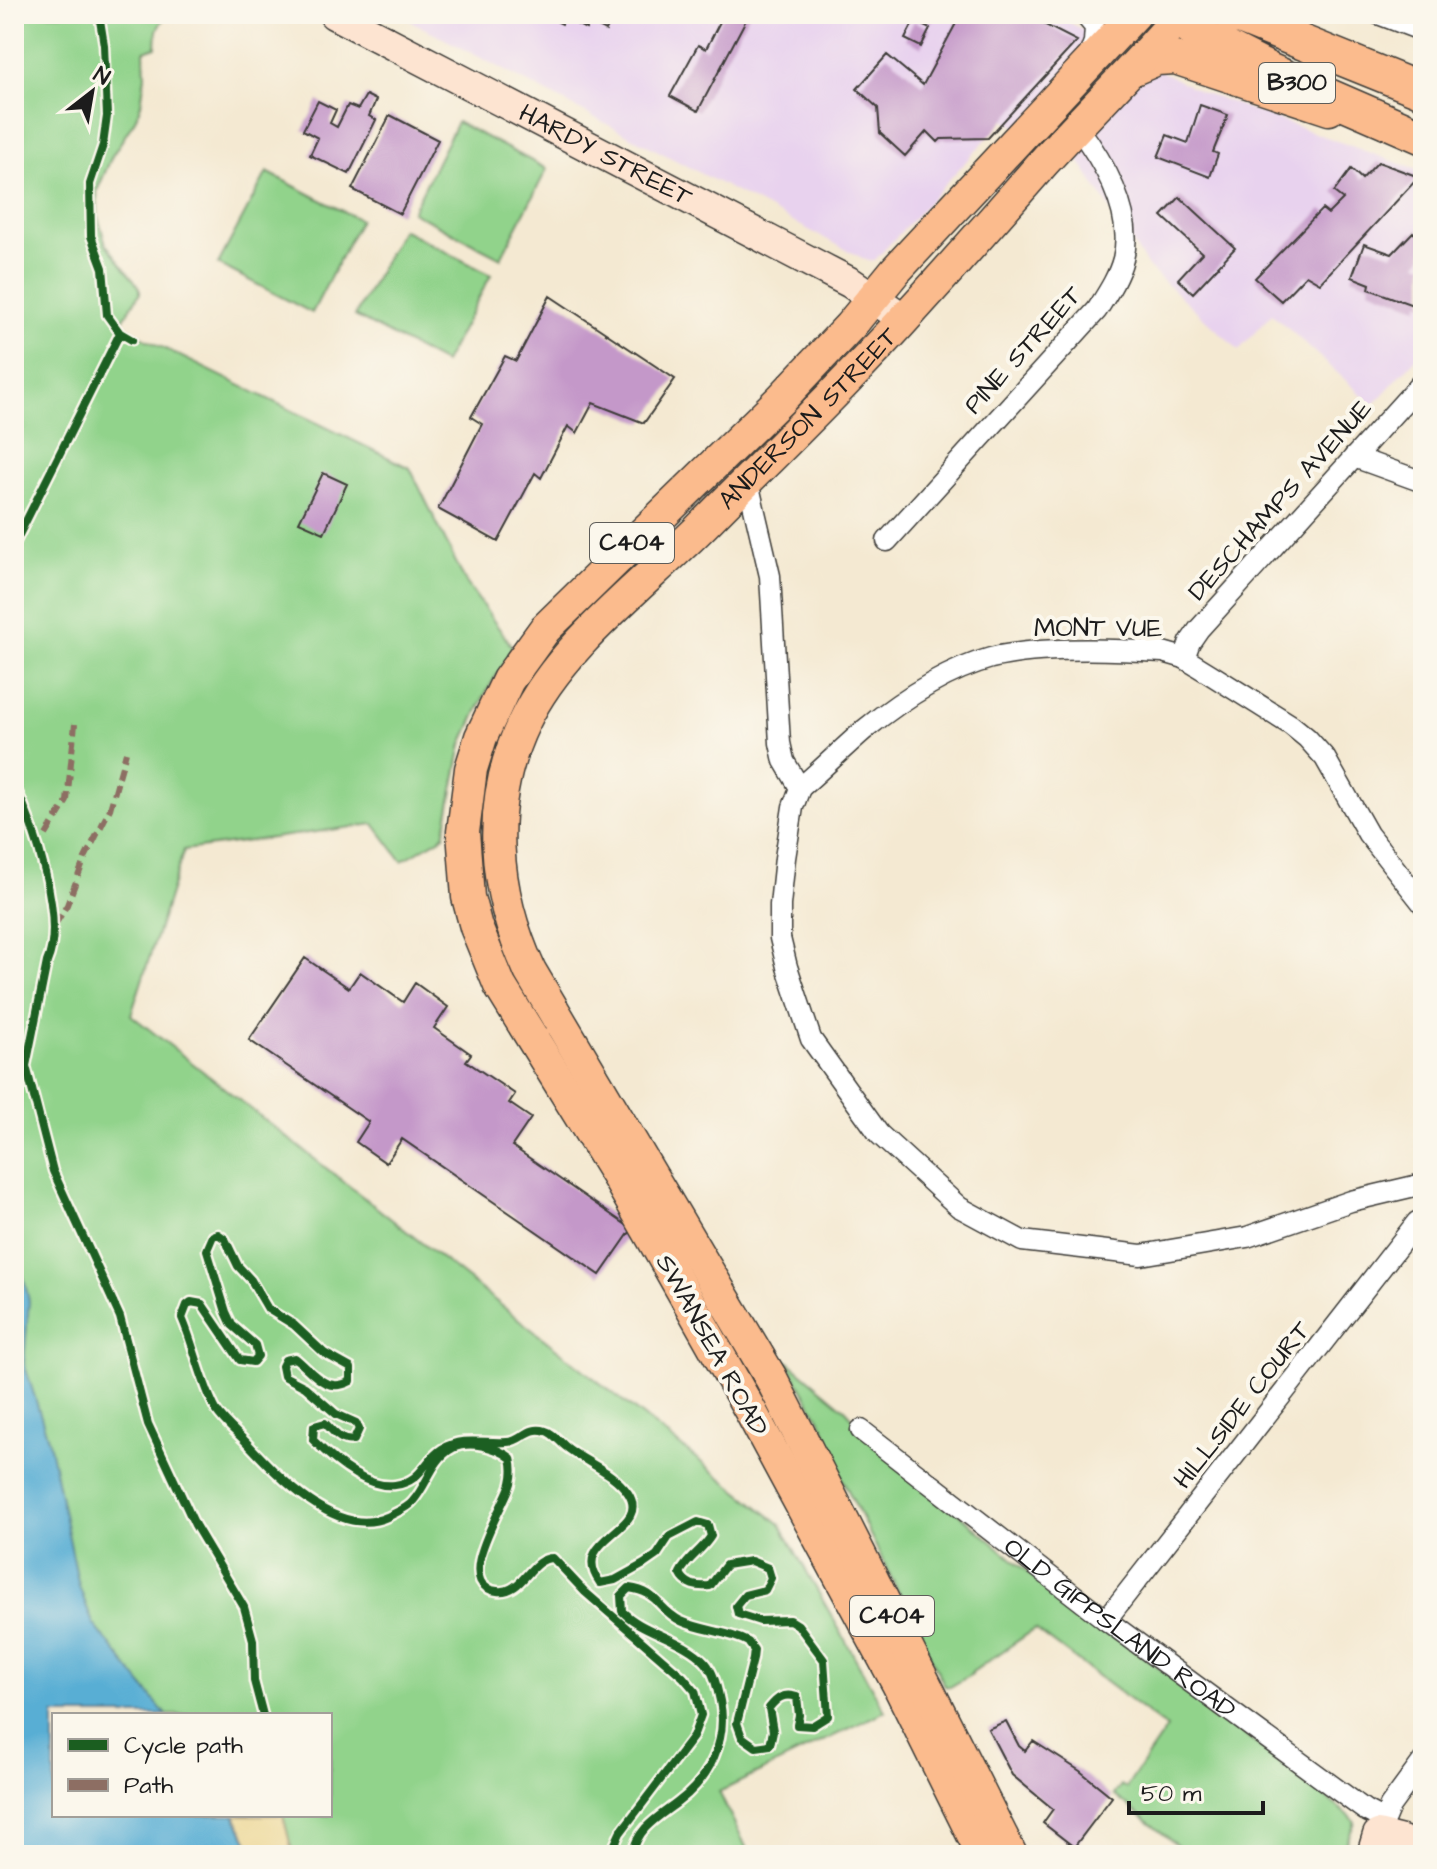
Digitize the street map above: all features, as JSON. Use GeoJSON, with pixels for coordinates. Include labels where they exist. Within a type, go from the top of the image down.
{"type":"FeatureCollection","features":[{"type":"Feature","properties":{"kind":"highway","name":"B300"},"geometry":{"type":"LineString","coordinates":[[1232,14],[1423,91]]}},
{"type":"Feature","properties":{"kind":"highway","name":"B300"},"geometry":{"type":"LineString","coordinates":[[1176,16],[1271,71],[1423,138]]}},
{"type":"Feature","properties":{"kind":"main road","name":"HARDY STREET"},"geometry":{"type":"LineString","coordinates":[[334,14],[686,196],[874,297],[904,319]]}},
{"type":"Feature","properties":{"kind":"main road","name":"ANDERSON STREET"},"geometry":{"type":"LineString","coordinates":[[463,832],[471,769],[481,737],[508,680],[545,629],[781,399],[1135,14]]}},
{"type":"Feature","properties":{"kind":"main road","name":"ANDERSON STREET"},"geometry":{"type":"LineString","coordinates":[[497,850],[502,787],[513,749],[538,695],[575,649],[702,527],[904,319],[1176,16]]}},
{"type":"Feature","properties":{"kind":"main road"},"geometry":{"type":"LineString","coordinates":[[1125,76],[1152,60],[1175,58],[1284,96],[1423,138]]}},
{"type":"Feature","properties":{"kind":"main road"},"geometry":{"type":"LineString","coordinates":[[1053,104],[1077,126]]}},
{"type":"Feature","properties":{"kind":"main road"},"geometry":{"type":"LineString","coordinates":[[781,399],[806,419]]}},
{"type":"Feature","properties":{"kind":"main road"},"geometry":{"type":"LineString","coordinates":[[616,558],[675,520],[727,470],[736,471],[747,478]]}},
{"type":"Feature","properties":{"kind":"main road","name":"SWANSEA ROAD"},"geometry":{"type":"LineString","coordinates":[[463,832],[468,897],[479,937],[500,986],[618,1177],[750,1410],[898,1684],[983,1855]]}},
{"type":"Feature","properties":{"kind":"main road","name":"SWANSEA ROAD"},"geometry":{"type":"LineString","coordinates":[[497,850],[506,911],[530,971],[771,1378],[1011,1855]]}},
{"type":"Feature","properties":{"kind":"main road"},"geometry":{"type":"LineString","coordinates":[[731,1377],[771,1378]]}},
{"type":"Feature","properties":{"kind":"main road"},"geometry":{"type":"LineString","coordinates":[[750,1410],[771,1378]]}},
{"type":"Feature","properties":{"kind":"main road"},"geometry":{"type":"LineString","coordinates":[[777,1461],[785,1441],[800,1432]]}},
{"type":"Feature","properties":{"kind":"main road","name":"OLD GIPPSLAND ROAD"},"geometry":{"type":"LineString","coordinates":[[1378,1837],[1402,1841],[1421,1855]]}},
{"type":"Feature","properties":{"kind":"street"},"geometry":{"type":"LineString","coordinates":[[1076,79],[1094,42],[1095,27],[1084,14]]}},
{"type":"Feature","properties":{"kind":"street"},"geometry":{"type":"LineString","coordinates":[[1265,29],[1309,14]]}},
{"type":"Feature","properties":{"kind":"street"},"geometry":{"type":"LineString","coordinates":[[1378,14],[1423,31]]}},
{"type":"Feature","properties":{"kind":"street","name":"PINE STREET"},"geometry":{"type":"LineString","coordinates":[[887,541],[1097,310],[1111,288],[1124,254],[1122,210],[1100,161],[1077,126]]}},
{"type":"Feature","properties":{"kind":"street","name":"DESCHAMPS AVENUE"},"geometry":{"type":"LineString","coordinates":[[1184,658],[1199,629],[1423,381]]}},
{"type":"Feature","properties":{"kind":"street"},"geometry":{"type":"LineString","coordinates":[[1354,457],[1423,482]]}},
{"type":"Feature","properties":{"kind":"street"},"geometry":{"type":"LineString","coordinates":[[747,478],[770,576],[780,743],[784,761],[800,788],[793,807],[785,858],[780,938],[811,1039],[879,1134],[959,1207],[1022,1241],[1141,1255],[1247,1237],[1351,1201],[1423,1184]]}},
{"type":"Feature","properties":{"kind":"street","name":"MONT VUE"},"geometry":{"type":"LineString","coordinates":[[800,788],[864,730],[899,704],[968,666],[1007,655],[1163,652],[1184,658],[1307,738],[1325,758],[1368,834],[1423,904]]}},
{"type":"Feature","properties":{"kind":"street","name":"HILLSIDE COURT"},"geometry":{"type":"LineString","coordinates":[[1106,1620],[1417,1222]]}},
{"type":"Feature","properties":{"kind":"street","name":"OLD GIPPSLAND ROAD"},"geometry":{"type":"LineString","coordinates":[[861,1430],[1106,1620],[1354,1802],[1378,1837]]}},
{"type":"Feature","properties":{"kind":"street"},"geometry":{"type":"LineString","coordinates":[[1378,1837],[1400,1790],[1423,1761]]}},
{"type":"Feature","properties":{"kind":"shaded area"},"geometry":{"type":"Polygon","coordinates":[[[397,14],[1053,14],[1199,91],[1423,172],[1423,351],[1373,405],[1272,314],[1239,350],[1149,268],[1079,161],[1004,120],[875,260],[868,261],[397,14]]]}},
{"type":"Feature","properties":{"kind":"green space"},"geometry":{"type":"Polygon","coordinates":[[[14,14],[166,14],[157,30],[156,47],[144,51],[145,76],[135,120],[112,156],[97,191],[98,218],[106,244],[140,288],[121,323],[147,340],[410,468],[465,581],[513,648],[484,696],[462,744],[444,836],[402,861],[374,824],[184,850],[131,1015],[780,1524],[885,1711],[719,1792],[750,1855],[14,1855],[14,14]]]}},
{"type":"Feature","properties":{"kind":"green space"},"geometry":{"type":"Polygon","coordinates":[[[457,122],[547,169],[501,258],[412,212],[457,122]]]}},
{"type":"Feature","properties":{"kind":"green space"},"geometry":{"type":"Polygon","coordinates":[[[267,172],[360,220],[312,313],[218,264],[267,172]]]}},
{"type":"Feature","properties":{"kind":"green space"},"geometry":{"type":"Polygon","coordinates":[[[402,229],[491,275],[444,363],[355,316],[402,229]]]}},
{"type":"Feature","properties":{"kind":"green space"},"geometry":{"type":"Polygon","coordinates":[[[785,1359],[846,1410],[874,1441],[1039,1582],[1151,1662],[1351,1817],[1355,1822],[1341,1855],[1190,1855],[1114,1795],[1121,1785],[1126,1788],[1167,1728],[1035,1629],[972,1674],[950,1687],[945,1686],[842,1478],[825,1429],[785,1359]]]}},
{"type":"Feature","properties":{"kind":"sand"},"geometry":{"type":"Polygon","coordinates":[[[236,1817],[284,1817],[293,1855],[254,1855],[236,1817]]]}},
{"type":"Feature","properties":{"kind":"water"},"geometry":{"type":"Polygon","coordinates":[[[14,1249],[18,1252],[29,1301],[24,1363],[49,1442],[79,1586],[93,1623],[164,1713],[52,1713],[52,1817],[236,1817],[254,1855],[14,1855],[14,1249]]]}},
{"type":"Feature","properties":{"kind":"building"},"geometry":{"type":"Polygon","coordinates":[[[542,14],[615,14],[606,31],[589,22],[586,29],[565,18],[562,24],[542,14]]]}},
{"type":"Feature","properties":{"kind":"building"},"geometry":{"type":"Polygon","coordinates":[[[724,14],[749,14],[698,111],[670,96],[698,45],[706,49],[724,14]]]}},
{"type":"Feature","properties":{"kind":"building"},"geometry":{"type":"Polygon","coordinates":[[[913,14],[936,14],[931,23],[913,14]]]}},
{"type":"Feature","properties":{"kind":"building"},"geometry":{"type":"Polygon","coordinates":[[[961,14],[1024,14],[1077,41],[988,138],[941,139],[938,142],[927,131],[905,156],[880,133],[878,108],[857,89],[887,55],[923,85],[961,14]]]}},
{"type":"Feature","properties":{"kind":"building"},"geometry":{"type":"Polygon","coordinates":[[[914,21],[930,29],[921,47],[905,39],[914,21]]]}},
{"type":"Feature","properties":{"kind":"building"},"geometry":{"type":"Polygon","coordinates":[[[366,95],[376,100],[369,116],[376,120],[349,174],[310,155],[318,138],[303,130],[318,101],[336,110],[330,123],[337,127],[348,105],[358,109],[366,95]]]}},
{"type":"Feature","properties":{"kind":"building"},"geometry":{"type":"Polygon","coordinates":[[[1200,105],[1228,115],[1213,152],[1218,154],[1210,177],[1158,157],[1167,135],[1188,143],[1200,105]]]}},
{"type":"Feature","properties":{"kind":"building"},"geometry":{"type":"Polygon","coordinates":[[[390,115],[438,140],[400,214],[352,189],[390,115]]]}},
{"type":"Feature","properties":{"kind":"building"},"geometry":{"type":"Polygon","coordinates":[[[1378,162],[1419,177],[1320,283],[1306,275],[1281,301],[1255,278],[1322,209],[1328,214],[1343,199],[1334,192],[1351,169],[1362,179],[1378,162]]]}},
{"type":"Feature","properties":{"kind":"building"},"geometry":{"type":"Polygon","coordinates":[[[1180,197],[1235,248],[1193,293],[1178,279],[1202,253],[1162,216],[1180,197]]]}},
{"type":"Feature","properties":{"kind":"building"},"geometry":{"type":"Polygon","coordinates":[[[1423,227],[1423,256],[1417,263],[1423,265],[1423,304],[1419,302],[1418,307],[1369,289],[1370,284],[1352,277],[1364,244],[1392,254],[1413,232],[1416,235],[1423,227]]]}},
{"type":"Feature","properties":{"kind":"building"},"geometry":{"type":"Polygon","coordinates":[[[550,296],[675,379],[644,423],[593,403],[577,433],[568,426],[541,478],[535,473],[498,542],[438,509],[482,424],[471,417],[505,356],[516,361],[550,296]]]}},
{"type":"Feature","properties":{"kind":"building"},"geometry":{"type":"Polygon","coordinates":[[[323,473],[347,484],[324,533],[299,522],[323,473]]]}},
{"type":"Feature","properties":{"kind":"building"},"geometry":{"type":"Polygon","coordinates":[[[305,958],[349,988],[360,972],[403,1002],[415,983],[448,1007],[434,1028],[471,1054],[466,1061],[515,1094],[509,1103],[531,1118],[512,1146],[632,1229],[600,1275],[402,1139],[386,1163],[356,1142],[369,1122],[249,1040],[305,958]]]}},
{"type":"Feature","properties":{"kind":"building"},"geometry":{"type":"Polygon","coordinates":[[[1006,1721],[1025,1751],[1033,1741],[1080,1771],[1112,1797],[1074,1847],[1043,1823],[1053,1809],[1012,1775],[988,1729],[1006,1721]]]}},
{"type":"Feature","properties":{"kind":"marked path"},"geometry":{"type":"LineString","coordinates":[[46,835],[67,801],[75,724]]}},
{"type":"Feature","properties":{"kind":"marked path"},"geometry":{"type":"LineString","coordinates":[[55,925],[110,809],[126,752]]}},
{"type":"Feature","properties":{"kind":"cycle path"},"geometry":{"type":"LineString","coordinates":[[99,14],[104,45],[107,116],[103,145],[90,184],[91,236],[103,268],[107,315],[120,333],[132,340]]}},
{"type":"Feature","properties":{"kind":"cycle path"},"geometry":{"type":"LineString","coordinates":[[14,545],[120,333]]}},
{"type":"Feature","properties":{"kind":"cycle path"},"geometry":{"type":"LineString","coordinates":[[14,784],[38,847],[53,922],[52,944],[26,1066],[53,1171],[120,1317],[148,1424],[195,1525],[244,1607],[253,1640],[254,1681],[262,1713]]}},
{"type":"Feature","properties":{"kind":"cycle path"},"geometry":{"type":"LineString","coordinates":[[610,1855],[620,1833],[693,1737],[701,1715],[695,1691],[585,1592],[553,1558],[538,1564],[514,1587],[497,1591],[484,1586],[479,1575],[479,1560],[512,1480],[511,1458],[505,1454],[475,1445],[453,1448],[435,1465],[411,1504],[387,1517],[368,1522],[328,1512],[273,1470],[216,1410],[182,1318],[191,1302],[202,1304],[240,1360],[253,1362],[258,1356],[255,1345],[232,1325],[226,1312],[207,1250],[213,1236],[218,1234],[225,1239],[238,1266],[251,1280],[268,1309],[294,1325],[324,1353],[351,1368],[351,1381],[334,1385],[320,1380],[295,1358],[285,1360],[282,1366],[284,1376],[305,1387],[336,1414],[356,1423],[359,1429],[354,1440],[338,1436],[325,1423],[314,1426],[313,1440],[361,1478],[384,1485],[404,1483],[450,1445],[512,1441],[534,1430],[546,1431],[622,1485],[633,1506],[630,1517],[601,1544],[594,1555],[593,1567],[600,1583],[615,1580],[644,1564],[657,1555],[669,1537],[698,1522],[708,1525],[711,1536],[680,1573],[689,1583],[710,1586],[726,1565],[751,1561],[768,1568],[771,1578],[765,1590],[745,1595],[736,1606],[738,1614],[760,1621],[790,1620],[798,1625],[824,1660],[828,1716],[812,1726],[797,1725],[797,1697],[782,1697],[769,1708],[773,1731],[770,1745],[756,1747],[742,1737],[737,1723],[753,1659],[754,1650],[748,1642],[681,1621],[639,1590],[629,1588],[621,1596],[622,1611],[630,1618],[685,1647],[705,1662],[715,1680],[722,1716],[719,1744],[707,1770],[689,1792],[644,1830],[632,1855]]}}]}
